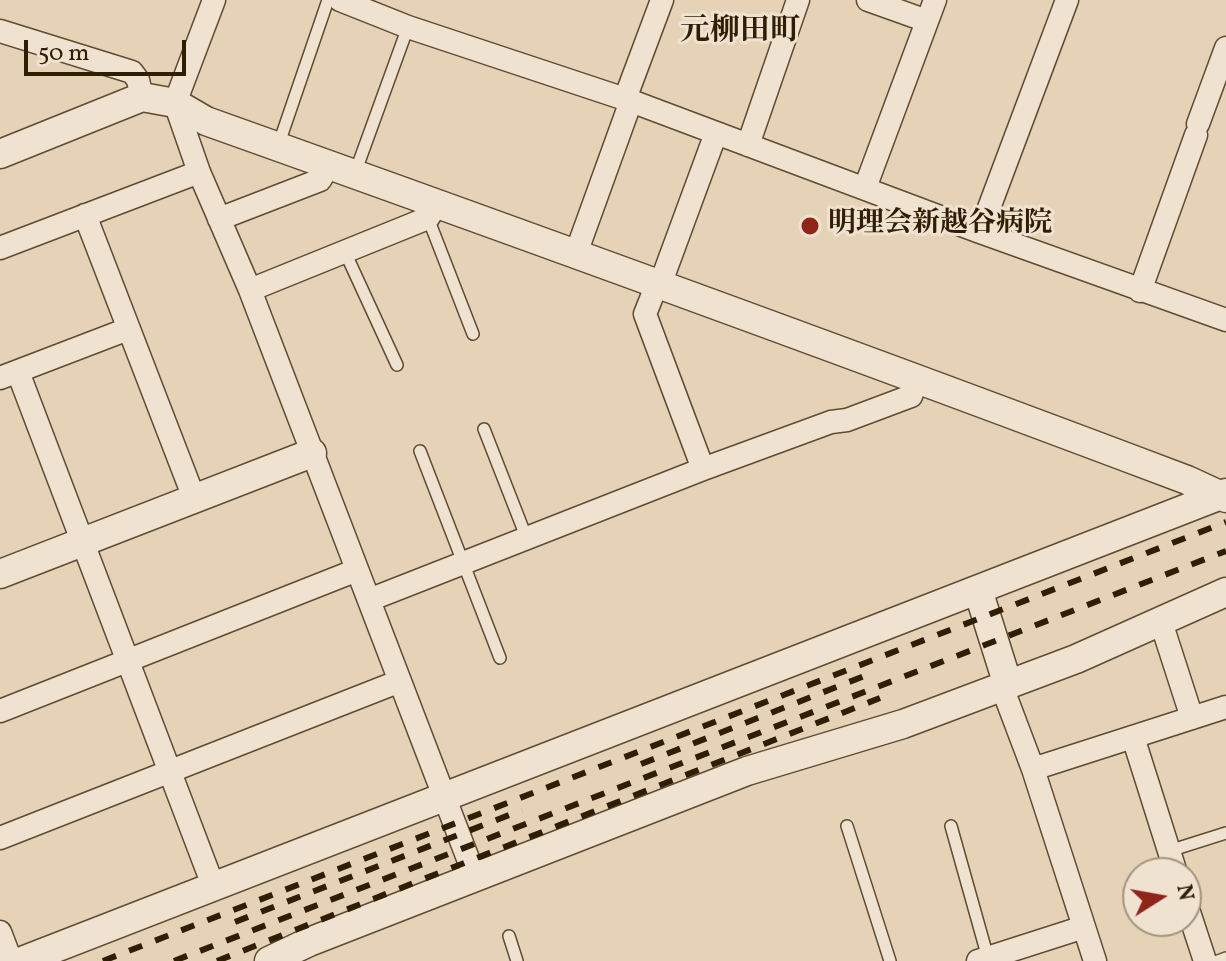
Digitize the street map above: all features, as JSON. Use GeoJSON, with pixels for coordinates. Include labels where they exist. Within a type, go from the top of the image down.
{"type":"FeatureCollection","features":[{"type":"Feature","properties":{"kind":"street"},"geometry":{"type":"LineString","coordinates":[[214,0],[175,103],[199,172],[250,290],[475,877]]}},
{"type":"Feature","properties":{"kind":"street"},"geometry":{"type":"LineString","coordinates":[[340,0],[408,27],[628,100],[1140,291],[1226,320]]}},
{"type":"Feature","properties":{"kind":"street"},"geometry":{"type":"LineString","coordinates":[[575,256],[662,0]]}},
{"type":"Feature","properties":{"kind":"street"},"geometry":{"type":"LineString","coordinates":[[748,145],[798,0]]}},
{"type":"Feature","properties":{"kind":"street"},"geometry":{"type":"LineString","coordinates":[[865,188],[931,11],[868,0]]}},
{"type":"Feature","properties":{"kind":"street"},"geometry":{"type":"LineString","coordinates":[[980,232],[1067,0]]}},
{"type":"Feature","properties":{"kind":"street"},"geometry":{"type":"LineString","coordinates":[[0,31],[132,72],[138,80],[142,97]]}},
{"type":"Feature","properties":{"kind":"street"},"geometry":{"type":"LineString","coordinates":[[1140,291],[1226,48]]}},
{"type":"Feature","properties":{"kind":"street"},"geometry":{"type":"LineString","coordinates":[[0,154],[142,97],[175,103],[206,121],[342,170],[433,211],[658,284],[1224,495]]}},
{"type":"Feature","properties":{"kind":"street"},"geometry":{"type":"LineString","coordinates":[[703,469],[645,314],[716,133]]}},
{"type":"Feature","properties":{"kind":"street"},"geometry":{"type":"LineString","coordinates":[[219,219],[342,170]]}},
{"type":"Feature","properties":{"kind":"street"},"geometry":{"type":"LineString","coordinates":[[2,243],[199,172]]}},
{"type":"Feature","properties":{"kind":"street"},"geometry":{"type":"LineString","coordinates":[[250,290],[345,252],[433,211]]}},
{"type":"Feature","properties":{"kind":"street"},"geometry":{"type":"LineString","coordinates":[[85,215],[194,498]]}},
{"type":"Feature","properties":{"kind":"street"},"geometry":{"type":"LineString","coordinates":[[128,329],[9,375],[82,542],[214,888]]}},
{"type":"Feature","properties":{"kind":"street"},"geometry":{"type":"LineString","coordinates":[[369,600],[703,469],[911,396],[917,379]]}},
{"type":"Feature","properties":{"kind":"street"},"geometry":{"type":"LineString","coordinates":[[2,567],[82,542],[312,453]]}},
{"type":"Feature","properties":{"kind":"street"},"geometry":{"type":"LineString","coordinates":[[22,961],[1224,495]]}},
{"type":"Feature","properties":{"kind":"street"},"geometry":{"type":"LineString","coordinates":[[0,711],[357,570]]}},
{"type":"Feature","properties":{"kind":"street"},"geometry":{"type":"LineString","coordinates":[[978,590],[1005,686],[1095,961]]}},
{"type":"Feature","properties":{"kind":"street"},"geometry":{"type":"LineString","coordinates":[[269,961],[309,942],[747,771],[903,724],[1005,686],[1226,592]]}},
{"type":"Feature","properties":{"kind":"street"},"geometry":{"type":"LineString","coordinates":[[1161,622],[1192,718]]}},
{"type":"Feature","properties":{"kind":"street"},"geometry":{"type":"LineString","coordinates":[[0,838],[400,681]]}},
{"type":"Feature","properties":{"kind":"street"},"geometry":{"type":"LineString","coordinates":[[1033,769],[1226,707]]}},
{"type":"Feature","properties":{"kind":"street"},"geometry":{"type":"LineString","coordinates":[[1133,737],[1171,857]]}},
{"type":"Feature","properties":{"kind":"street"},"geometry":{"type":"LineString","coordinates":[[983,960],[1084,927]]}},
{"type":"Feature","properties":{"kind":"street"},"geometry":{"type":"LineString","coordinates":[[0,932],[11,961]]}},
{"type":"Feature","properties":{"kind":"street"},"geometry":{"type":"LineString","coordinates":[[1197,937],[1205,961]]}},
{"type":"Feature","properties":{"kind":"lane"},"geometry":{"type":"LineString","coordinates":[[278,146],[328,0]]}},
{"type":"Feature","properties":{"kind":"lane"},"geometry":{"type":"LineString","coordinates":[[342,170],[408,27]]}},
{"type":"Feature","properties":{"kind":"lane"},"geometry":{"type":"LineString","coordinates":[[433,211],[473,334]]}},
{"type":"Feature","properties":{"kind":"lane"},"geometry":{"type":"LineString","coordinates":[[345,252],[397,365]]}},
{"type":"Feature","properties":{"kind":"lane"},"geometry":{"type":"LineString","coordinates":[[484,429],[527,539]]}},
{"type":"Feature","properties":{"kind":"lane"},"geometry":{"type":"LineString","coordinates":[[420,451],[500,658]]}},
{"type":"Feature","properties":{"kind":"lane"},"geometry":{"type":"LineString","coordinates":[[847,826],[890,961]]}},
{"type":"Feature","properties":{"kind":"lane"},"geometry":{"type":"LineString","coordinates":[[951,826],[983,960]]}},
{"type":"Feature","properties":{"kind":"lane"},"geometry":{"type":"LineString","coordinates":[[1169,851],[1226,833]]}},
{"type":"Feature","properties":{"kind":"lane"},"geometry":{"type":"LineString","coordinates":[[509,936],[517,961]]}},
{"type":"Feature","properties":{"kind":"lane"},"geometry":{"type":"LineString","coordinates":[[1218,961],[1226,958]]}},
{"type":"Feature","properties":{"kind":"railway"},"geometry":{"type":"LineString","coordinates":[[103,961],[1226,522]]}},
{"type":"Feature","properties":{"kind":"railway"},"geometry":{"type":"LineString","coordinates":[[174,961],[1226,551]]}},
{"type":"Feature","properties":{"kind":"railway"},"geometry":{"type":"LineString","coordinates":[[641,764],[872,673]]}},
{"type":"Feature","properties":{"kind":"railway"},"geometry":{"type":"LineString","coordinates":[[217,961],[880,698]]}},
{"type":"Feature","properties":{"kind":"railway"},"geometry":{"type":"LineString","coordinates":[[235,922],[522,810]]}},
{"type":"Feature","properties":{"kind":"place","name":"明理会新越谷病院"},"geometry":{"type":"Point","coordinates":[810,226]}},
{"type":"Feature","properties":{"kind":"district","name":"元柳田町"},"geometry":{"type":"Point","coordinates":[740,33]}}]}
